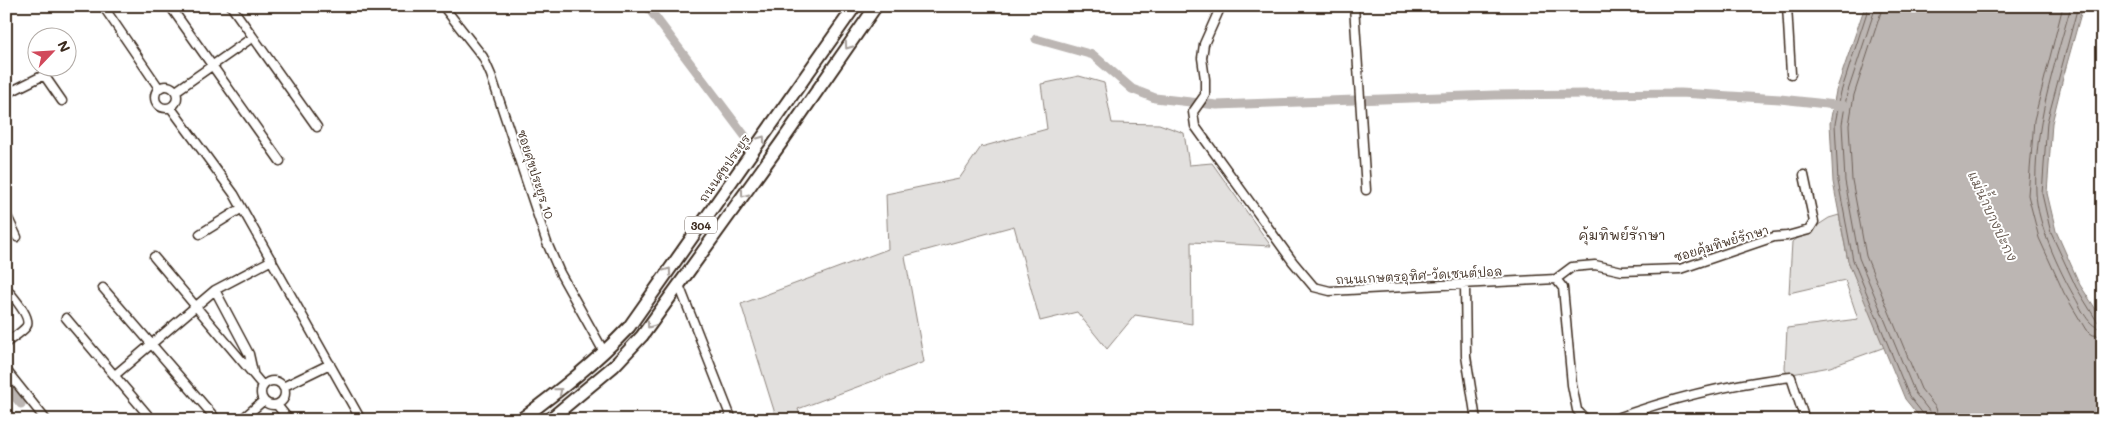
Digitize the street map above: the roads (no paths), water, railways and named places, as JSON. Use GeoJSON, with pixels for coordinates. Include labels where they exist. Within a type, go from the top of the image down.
{"type":"FeatureCollection","features":[{"type":"Feature","properties":{"kind":"main road","name":"ถนนศุขประยูร"},"geometry":{"type":"LineString","coordinates":[[520,420],[558,392],[604,352],[629,326],[854,6]]}},
{"type":"Feature","properties":{"kind":"main road","name":"304"},"geometry":{"type":"LineString","coordinates":[[549,420],[614,366],[642,336],[876,6]]}},
{"type":"Feature","properties":{"kind":"street"},"geometry":{"type":"LineString","coordinates":[[103,6],[159,88]]}},
{"type":"Feature","properties":{"kind":"street"},"geometry":{"type":"LineString","coordinates":[[170,6],[280,161]]}},
{"type":"Feature","properties":{"kind":"street"},"geometry":{"type":"LineString","coordinates":[[232,6],[317,127]]}},
{"type":"Feature","properties":{"kind":"street","name":"ซอยศุขประยูร 10"},"geometry":{"type":"LineString","coordinates":[[443,6],[483,57],[491,75],[547,243],[560,273],[604,352]]}},
{"type":"Feature","properties":{"kind":"street","name":"ถนนเกษตรอุทิศ-วัดเซนต์ปอล"},"geometry":{"type":"LineString","coordinates":[[1221,6],[1204,44],[1202,58],[1205,95],[1193,112],[1195,126],[1293,262],[1314,287],[1330,291],[1556,279]]}},
{"type":"Feature","properties":{"kind":"street"},"geometry":{"type":"LineString","coordinates":[[1354,6],[1366,190]]}},
{"type":"Feature","properties":{"kind":"street"},"geometry":{"type":"LineString","coordinates":[[1787,6],[1791,74]]}},
{"type":"Feature","properties":{"kind":"street"},"geometry":{"type":"LineString","coordinates":[[176,91],[253,37]]}},
{"type":"Feature","properties":{"kind":"street"},"geometry":{"type":"LineString","coordinates":[[6,94],[44,75],[62,101]]}},
{"type":"Feature","properties":{"kind":"street"},"geometry":{"type":"LineString","coordinates":[[171,108],[178,99],[176,91],[166,86],[159,88],[155,94],[156,102],[161,107],[171,108],[234,194],[362,420]]}},
{"type":"Feature","properties":{"kind":"street","name":"ซอยคุ้มทิพย์รักษา"},"geometry":{"type":"LineString","coordinates":[[1556,279],[1572,267],[1595,265],[1622,271],[1680,269],[1774,237],[1787,236],[1808,230],[1814,222],[1804,175]]}},
{"type":"Feature","properties":{"kind":"street"},"geometry":{"type":"LineString","coordinates":[[200,234],[242,208]]}},
{"type":"Feature","properties":{"kind":"street"},"geometry":{"type":"LineString","coordinates":[[6,214],[17,236]]}},
{"type":"Feature","properties":{"kind":"street"},"geometry":{"type":"LineString","coordinates":[[154,257],[254,373],[263,386]]}},
{"type":"Feature","properties":{"kind":"street"},"geometry":{"type":"LineString","coordinates":[[114,375],[215,290],[272,260]]}},
{"type":"Feature","properties":{"kind":"street"},"geometry":{"type":"LineString","coordinates":[[1556,279],[1563,288],[1572,385],[1577,410],[1586,420]]}},
{"type":"Feature","properties":{"kind":"street"},"geometry":{"type":"LineString","coordinates":[[678,285],[732,420]]}},
{"type":"Feature","properties":{"kind":"street"},"geometry":{"type":"LineString","coordinates":[[1465,285],[1466,356],[1476,420]]}},
{"type":"Feature","properties":{"kind":"street"},"geometry":{"type":"LineString","coordinates":[[6,288],[26,315],[28,322],[26,327],[6,343]]}},
{"type":"Feature","properties":{"kind":"street"},"geometry":{"type":"LineString","coordinates":[[104,288],[217,420]]}},
{"type":"Feature","properties":{"kind":"street"},"geometry":{"type":"LineString","coordinates":[[215,290],[250,354],[254,373]]}},
{"type":"Feature","properties":{"kind":"street"},"geometry":{"type":"LineString","coordinates":[[66,318],[152,420]]}},
{"type":"Feature","properties":{"kind":"street"},"geometry":{"type":"LineString","coordinates":[[283,387],[330,364]]}},
{"type":"Feature","properties":{"kind":"street"},"geometry":{"type":"LineString","coordinates":[[6,370],[46,420]]}},
{"type":"Feature","properties":{"kind":"street"},"geometry":{"type":"LineString","coordinates":[[1612,420],[1692,393],[1736,384],[1791,377],[1806,420]]}},
{"type":"Feature","properties":{"kind":"street"},"geometry":{"type":"LineString","coordinates":[[273,381],[277,382],[283,387],[285,396],[277,405],[269,405],[263,401],[260,393],[263,386],[273,381]]}},
{"type":"Feature","properties":{"kind":"street"},"geometry":{"type":"LineString","coordinates":[[241,420],[263,401]]}},
{"type":"Feature","properties":{"kind":"street"},"geometry":{"type":"LineString","coordinates":[[277,405],[289,420]]}},
{"type":"Feature","properties":{"kind":"water","name":"แม่น้ำบางปะกง"},"geometry":{"type":"Polygon","coordinates":[[[1865,6],[2083,6],[2052,123],[2047,193],[2056,231],[2080,285],[2103,320],[2103,420],[1922,420],[1905,399],[1848,261],[1833,182],[1830,123],[1836,91],[1865,6]]]}},
{"type":"Feature","properties":{"kind":"waterway"},"geometry":{"type":"LineString","coordinates":[[647,6],[745,136]]}},
{"type":"Feature","properties":{"kind":"waterway"},"geometry":{"type":"LineString","coordinates":[[1036,39],[1093,55],[1132,89],[1155,98],[1217,105],[1495,95],[1681,93],[1780,99],[1845,106]]}},
{"type":"Feature","properties":{"kind":"waterway"},"geometry":{"type":"LineString","coordinates":[[6,386],[21,404]]}},
{"type":"Feature","properties":{"kind":"district","name":"คุ้มทิพย์รักษา"},"geometry":{"type":"Point","coordinates":[1622,234]}}]}
